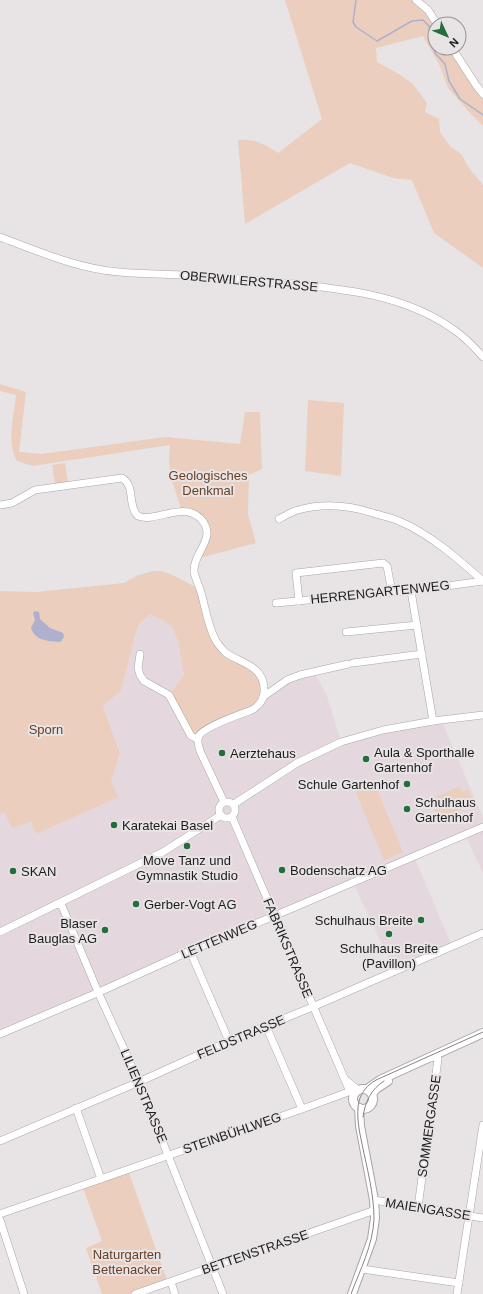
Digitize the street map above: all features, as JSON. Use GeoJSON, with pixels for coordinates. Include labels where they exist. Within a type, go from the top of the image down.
{"type":"FeatureCollection","features":[{"type":"Feature","properties":{"kind":"main road"},"geometry":{"type":"LineString","coordinates":[[362,1108],[353,1101],[360,1092],[380,1080],[483,1033]]}},
{"type":"Feature","properties":{"kind":"main road"},"geometry":{"type":"LineString","coordinates":[[360,1092],[373,1102],[370,1106],[362,1108]]}},
{"type":"Feature","properties":{"kind":"main road"},"geometry":{"type":"LineString","coordinates":[[352,1294],[372,1239],[375,1210],[362,1138],[362,1108]]}},
{"type":"Feature","properties":{"kind":"street"},"geometry":{"type":"LineString","coordinates":[[416,0],[428,10],[432,16]]}},
{"type":"Feature","properties":{"kind":"street"},"geometry":{"type":"LineString","coordinates":[[457,56],[483,94]]}},
{"type":"Feature","properties":{"kind":"street","name":"OBERWILERSTRASSE"},"geometry":{"type":"LineString","coordinates":[[0,237],[48,255],[117,272],[240,278],[336,288],[378,295],[413,308],[439,320],[458,332],[483,357]]}},
{"type":"Feature","properties":{"kind":"street"},"geometry":{"type":"LineString","coordinates":[[1,505],[12,503],[35,490],[122,478],[129,484],[133,508],[138,516],[145,518],[182,511],[192,513],[200,518],[207,534],[205,542],[196,559],[194,572],[210,628],[215,639],[226,652],[257,671],[264,684],[264,697]]}},
{"type":"Feature","properties":{"kind":"street"},"geometry":{"type":"LineString","coordinates":[[278,519],[297,510],[336,505],[356,508],[399,521],[432,540],[483,581]]}},
{"type":"Feature","properties":{"kind":"street"},"geometry":{"type":"LineString","coordinates":[[299,601],[296,574],[383,563],[387,566],[392,592]]}},
{"type":"Feature","properties":{"kind":"street","name":"HERRENGARTENWEG"},"geometry":{"type":"LineString","coordinates":[[276,604],[411,591],[483,581]]}},
{"type":"Feature","properties":{"kind":"street"},"geometry":{"type":"LineString","coordinates":[[411,591],[433,721]]}},
{"type":"Feature","properties":{"kind":"street"},"geometry":{"type":"LineString","coordinates":[[346,632],[417,625]]}},
{"type":"Feature","properties":{"kind":"street"},"geometry":{"type":"LineString","coordinates":[[140,654],[138,668],[144,681],[169,695],[191,736],[198,738]]}},
{"type":"Feature","properties":{"kind":"street"},"geometry":{"type":"LineString","coordinates":[[224,802],[200,751],[198,738],[205,729],[252,710],[258,706],[264,697],[287,680],[300,675],[350,663],[422,654]]}},
{"type":"Feature","properties":{"kind":"street"},"geometry":{"type":"LineString","coordinates":[[234,804],[297,763],[341,742],[370,732],[433,721],[483,715]]}},
{"type":"Feature","properties":{"kind":"street"},"geometry":{"type":"LineString","coordinates":[[230,801],[234,804],[236,810],[232,817],[224,818],[219,807],[224,802],[230,801]]}},
{"type":"Feature","properties":{"kind":"street"},"geometry":{"type":"LineString","coordinates":[[0,932],[163,852],[221,814]]}},
{"type":"Feature","properties":{"kind":"street","name":"FABRIKSTRASSE"},"geometry":{"type":"LineString","coordinates":[[232,817],[345,1079],[360,1092]]}},
{"type":"Feature","properties":{"kind":"street","name":"LETTENWEG"},"geometry":{"type":"LineString","coordinates":[[0,1034],[190,951],[483,827]]}},
{"type":"Feature","properties":{"kind":"street","name":"LILIENSTRASSE"},"geometry":{"type":"LineString","coordinates":[[56,904],[62,906],[98,992],[139,1082],[223,1294]]}},
{"type":"Feature","properties":{"kind":"street","name":"FELDSTRASSE"},"geometry":{"type":"LineString","coordinates":[[0,1141],[139,1082],[229,1041],[313,1007],[483,933]]}},
{"type":"Feature","properties":{"kind":"street"},"geometry":{"type":"LineString","coordinates":[[190,951],[229,1041]]}},
{"type":"Feature","properties":{"kind":"street"},"geometry":{"type":"LineString","coordinates":[[266,1026],[302,1109]]}},
{"type":"Feature","properties":{"kind":"street","name":"SOMMERGASSE"},"geometry":{"type":"LineString","coordinates":[[418,1207],[438,1059],[437,1056],[427,1059]]}},
{"type":"Feature","properties":{"kind":"street","name":"STEINBÜHLWEG"},"geometry":{"type":"LineString","coordinates":[[0,1214],[302,1109],[360,1092]]}},
{"type":"Feature","properties":{"kind":"street"},"geometry":{"type":"LineString","coordinates":[[76,1108],[101,1179]]}},
{"type":"Feature","properties":{"kind":"street"},"geometry":{"type":"LineString","coordinates":[[457,1294],[483,1125]]}},
{"type":"Feature","properties":{"kind":"street","name":"MAIENGASSE"},"geometry":{"type":"LineString","coordinates":[[374,1200],[483,1218]]}},
{"type":"Feature","properties":{"kind":"street","name":"BETTENSTRASSE"},"geometry":{"type":"LineString","coordinates":[[135,1294],[375,1210]]}},
{"type":"Feature","properties":{"kind":"street"},"geometry":{"type":"LineString","coordinates":[[0,1220],[24,1294]]}},
{"type":"Feature","properties":{"kind":"street"},"geometry":{"type":"LineString","coordinates":[[362,1269],[459,1283]]}},
{"type":"Feature","properties":{"kind":"street"},"geometry":{"type":"LineString","coordinates":[[171,1282],[176,1294]]}},
{"type":"Feature","properties":{"kind":"shaded area"},"geometry":{"type":"Polygon","coordinates":[[[149,615],[163,620],[172,627],[178,641],[191,736],[287,680],[314,672],[327,696],[341,741],[442,722],[483,817],[483,873],[465,835],[414,856],[452,946],[395,971],[353,883],[0,1034],[0,814],[4,812],[31,822],[36,834],[111,781],[120,752],[103,706],[121,691],[138,625],[149,615]]]}},
{"type":"Feature","properties":{"kind":"green space"},"geometry":{"type":"Polygon","coordinates":[[[285,0],[415,0],[428,16],[427,43],[423,36],[376,48],[377,62],[399,74],[413,84],[427,103],[425,112],[439,119],[440,132],[450,146],[461,154],[469,168],[483,185],[483,268],[434,233],[412,180],[393,178],[350,163],[245,224],[238,140],[259,142],[278,153],[322,119],[285,0]]]}},
{"type":"Feature","properties":{"kind":"green space"},"geometry":{"type":"Polygon","coordinates":[[[434,56],[454,56],[483,98],[483,126],[448,88],[434,56]]]}},
{"type":"Feature","properties":{"kind":"green space","name":"Geologisches Denkmal"},"geometry":{"type":"Polygon","coordinates":[[[0,384],[26,392],[19,452],[42,454],[165,437],[240,444],[245,412],[260,412],[262,469],[249,475],[248,514],[256,543],[196,559],[207,534],[200,518],[182,511],[171,478],[169,459],[170,445],[33,466],[17,461],[11,438],[16,395],[0,391],[0,384]]]}},
{"type":"Feature","properties":{"kind":"green space"},"geometry":{"type":"Polygon","coordinates":[[[308,400],[344,403],[341,476],[305,471],[308,400]]]}},
{"type":"Feature","properties":{"kind":"green space"},"geometry":{"type":"Polygon","coordinates":[[[65,463],[68,482],[55,484],[52,465],[65,463]]]}},
{"type":"Feature","properties":{"kind":"green space","name":"Sporn"},"geometry":{"type":"Polygon","coordinates":[[[160,571],[172,575],[199,588],[219,645],[246,663],[264,684],[258,706],[205,729],[198,739],[191,736],[169,695],[184,675],[178,641],[172,627],[163,620],[149,615],[138,625],[121,691],[103,706],[120,753],[111,781],[118,797],[36,834],[31,822],[12,828],[4,812],[0,814],[0,591],[36,592],[124,583],[138,575],[160,571]]]}},
{"type":"Feature","properties":{"kind":"green space"},"geometry":{"type":"Polygon","coordinates":[[[373,780],[403,852],[384,860],[354,788],[373,780]]]}},
{"type":"Feature","properties":{"kind":"green space"},"geometry":{"type":"Polygon","coordinates":[[[460,786],[462,792],[468,789],[473,801],[467,803],[469,806],[439,819],[431,799],[460,786]]]}},
{"type":"Feature","properties":{"kind":"green space","name":"Naturgarten Bettenacker"},"geometry":{"type":"Polygon","coordinates":[[[128,1170],[168,1283],[135,1294],[102,1294],[86,1248],[102,1241],[82,1185],[128,1170]]]}},
{"type":"Feature","properties":{"kind":"water"},"geometry":{"type":"Polygon","coordinates":[[[35,611],[39,612],[40,619],[50,628],[63,633],[64,636],[60,642],[42,640],[36,636],[31,628],[35,620],[33,613],[35,611]]]}},
{"type":"Feature","properties":{"kind":"waterway"},"geometry":{"type":"LineString","coordinates":[[356,0],[353,22],[356,27],[377,41],[412,21],[423,20],[429,26],[435,53],[445,64],[449,81],[460,99],[483,115]]}},
{"type":"Feature","properties":{"kind":"tram line"},"geometry":{"type":"LineString","coordinates":[[351,1294],[369,1248],[374,1219],[372,1191],[358,1122],[359,1101],[365,1089],[376,1080],[483,1032]]}},
{"type":"Feature","properties":{"kind":"tram line"},"geometry":{"type":"LineString","coordinates":[[363,1117],[369,1096],[379,1084],[384,1081]]}},
{"type":"Feature","properties":{"kind":"place","name":"Aerztehaus"},"geometry":{"type":"Point","coordinates":[222,753]}},
{"type":"Feature","properties":{"kind":"place","name":"Aula & Sporthalle Gartenhof"},"geometry":{"type":"Point","coordinates":[366,759]}},
{"type":"Feature","properties":{"kind":"place","name":"Schule Gartenhof"},"geometry":{"type":"Point","coordinates":[407,784]}},
{"type":"Feature","properties":{"kind":"place","name":"Schulhaus Gartenhof"},"geometry":{"type":"Point","coordinates":[407,809]}},
{"type":"Feature","properties":{"kind":"place","name":"Karatekai Basel"},"geometry":{"type":"Point","coordinates":[114,825]}},
{"type":"Feature","properties":{"kind":"place","name":"Move Tanz und Gymnastik Studio"},"geometry":{"type":"Point","coordinates":[187,846]}},
{"type":"Feature","properties":{"kind":"place","name":"Bodenschatz AG"},"geometry":{"type":"Point","coordinates":[282,870]}},
{"type":"Feature","properties":{"kind":"place","name":"SKAN"},"geometry":{"type":"Point","coordinates":[13,871]}},
{"type":"Feature","properties":{"kind":"place","name":"Gerber-Vogt AG"},"geometry":{"type":"Point","coordinates":[136,904]}},
{"type":"Feature","properties":{"kind":"place","name":"Schulhaus Breite"},"geometry":{"type":"Point","coordinates":[421,920]}},
{"type":"Feature","properties":{"kind":"place","name":"Blaser Bauglas AG"},"geometry":{"type":"Point","coordinates":[105,930]}},
{"type":"Feature","properties":{"kind":"place","name":"Schulhaus Breite (Pavillon)"},"geometry":{"type":"Point","coordinates":[389,934]}}]}
